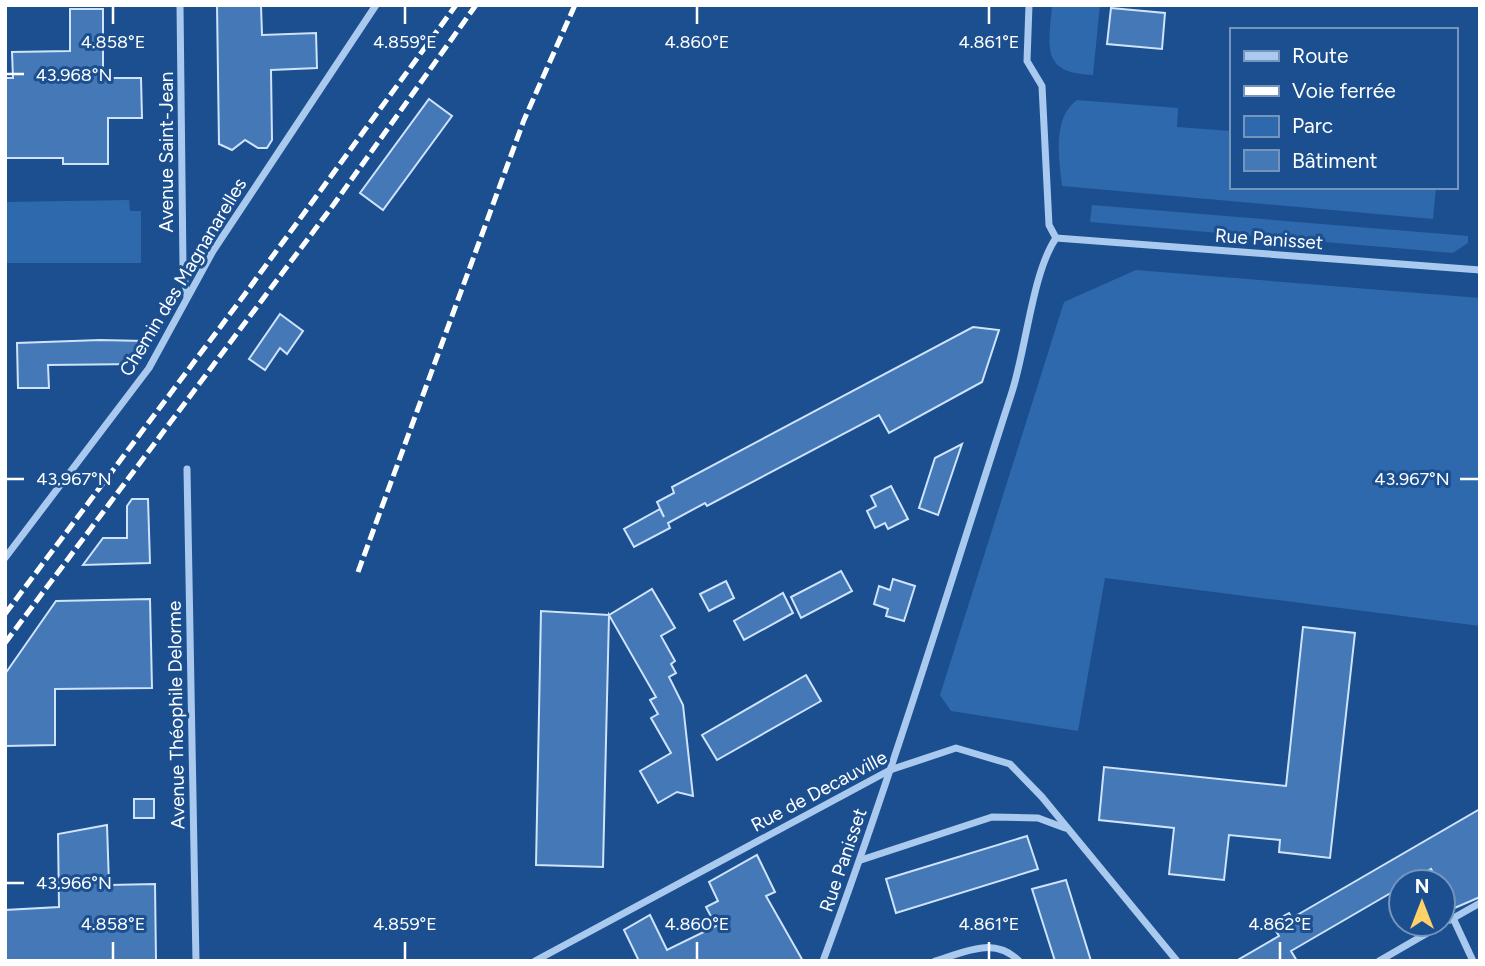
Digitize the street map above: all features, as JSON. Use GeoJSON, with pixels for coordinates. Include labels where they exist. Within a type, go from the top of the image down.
{"type":"FeatureCollection","features":[{"type":"Feature","properties":{"kind":"street","name":"Avenue Saint-Jean"},"geometry":{"type":"LineString","coordinates":[[180,5],[183,254],[187,298]]}},
{"type":"Feature","properties":{"kind":"street","name":"Chemin des Magnanarelles"},"geometry":{"type":"LineString","coordinates":[[5,558],[149,368],[213,251],[376,5]]}},
{"type":"Feature","properties":{"kind":"street"},"geometry":{"type":"LineString","coordinates":[[1029,5],[1027,61],[1042,86],[1049,225],[1056,238]]}},
{"type":"Feature","properties":{"kind":"street","name":"Rue Panisset"},"geometry":{"type":"LineString","coordinates":[[823,961],[861,860],[1021,366],[1045,254],[1056,238],[1480,270]]}},
{"type":"Feature","properties":{"kind":"street","name":"Avenue Théophile Delorme"},"geometry":{"type":"LineString","coordinates":[[187,469],[195,961]]}},
{"type":"Feature","properties":{"kind":"street","name":"Rue de Decauville"},"geometry":{"type":"LineString","coordinates":[[535,961],[890,770],[956,748],[1010,764],[1068,829],[1177,961]]}},
{"type":"Feature","properties":{"kind":"street"},"geometry":{"type":"LineString","coordinates":[[861,860],[992,817],[1038,818],[1068,829]]}},
{"type":"Feature","properties":{"kind":"street"},"geometry":{"type":"LineString","coordinates":[[1457,916],[1480,903]]}},
{"type":"Feature","properties":{"kind":"street"},"geometry":{"type":"LineString","coordinates":[[1457,927],[1473,961]]}},
{"type":"Feature","properties":{"kind":"street"},"geometry":{"type":"LineString","coordinates":[[1379,961],[1419,938]]}},
{"type":"Feature","properties":{"kind":"street"},"geometry":{"type":"LineString","coordinates":[[935,961],[984,946],[1003,948],[1019,961]]}},
{"type":"Feature","properties":{"kind":"green space"},"geometry":{"type":"Polygon","coordinates":[[[1052,5],[1100,5],[1093,75],[1076,73],[1056,63],[1050,45],[1052,5]]]}},
{"type":"Feature","properties":{"kind":"green space"},"geometry":{"type":"Polygon","coordinates":[[[1077,100],[1178,108],[1177,127],[1230,131],[1230,189],[1436,189],[1433,219],[1062,186],[1060,128],[1069,108],[1077,100]]]}},
{"type":"Feature","properties":{"kind":"green space"},"geometry":{"type":"Polygon","coordinates":[[[129,200],[130,211],[141,211],[141,263],[5,263],[5,202],[129,200]]]}},
{"type":"Feature","properties":{"kind":"green space"},"geometry":{"type":"Polygon","coordinates":[[[1092,205],[1468,236],[1468,243],[1453,253],[1090,222],[1092,205]]]}},
{"type":"Feature","properties":{"kind":"green space"},"geometry":{"type":"Polygon","coordinates":[[[1136,270],[1480,298],[1480,626],[1105,578],[1078,731],[951,711],[940,695],[1064,302],[1136,270]]]}},
{"type":"Feature","properties":{"kind":"building"},"geometry":{"type":"Polygon","coordinates":[[[217,5],[261,5],[262,35],[316,33],[317,68],[271,70],[272,140],[267,148],[258,148],[245,140],[232,150],[219,144],[217,5]]]}},
{"type":"Feature","properties":{"kind":"building"},"geometry":{"type":"Polygon","coordinates":[[[1111,8],[1165,13],[1162,49],[1107,44],[1111,8]]]}},
{"type":"Feature","properties":{"kind":"building"},"geometry":{"type":"Polygon","coordinates":[[[70,9],[103,9],[103,78],[141,78],[142,118],[108,118],[108,164],[63,164],[63,158],[5,158],[5,78],[13,78],[12,52],[70,51],[70,9]]]}},
{"type":"Feature","properties":{"kind":"building"},"geometry":{"type":"Polygon","coordinates":[[[429,99],[452,116],[383,210],[360,193],[429,99]]]}},
{"type":"Feature","properties":{"kind":"building"},"geometry":{"type":"Polygon","coordinates":[[[280,314],[303,331],[287,354],[280,348],[265,370],[249,359],[280,314]]]}},
{"type":"Feature","properties":{"kind":"building"},"geometry":{"type":"Polygon","coordinates":[[[973,327],[999,330],[982,382],[889,433],[879,415],[707,506],[705,503],[668,523],[670,528],[634,547],[624,529],[660,509],[664,517],[657,502],[674,493],[672,487],[973,327]]]}},
{"type":"Feature","properties":{"kind":"building"},"geometry":{"type":"Polygon","coordinates":[[[144,341],[145,352],[138,364],[48,365],[49,388],[18,388],[17,343],[144,341]]]}},
{"type":"Feature","properties":{"kind":"building"},"geometry":{"type":"Polygon","coordinates":[[[962,444],[938,515],[919,508],[935,458],[962,444]]]}},
{"type":"Feature","properties":{"kind":"building"},"geometry":{"type":"Polygon","coordinates":[[[891,486],[908,519],[888,529],[885,523],[875,528],[867,511],[876,506],[871,496],[891,486]]]}},
{"type":"Feature","properties":{"kind":"building"},"geometry":{"type":"Polygon","coordinates":[[[132,499],[148,499],[150,563],[83,565],[103,538],[127,538],[127,506],[132,499]]]}},
{"type":"Feature","properties":{"kind":"building"},"geometry":{"type":"Polygon","coordinates":[[[841,571],[852,591],[801,618],[791,597],[841,571]]]}},
{"type":"Feature","properties":{"kind":"building"},"geometry":{"type":"Polygon","coordinates":[[[893,579],[915,586],[904,621],[886,616],[888,609],[874,604],[879,586],[890,590],[893,579]]]}},
{"type":"Feature","properties":{"kind":"building"},"geometry":{"type":"Polygon","coordinates":[[[726,581],[734,598],[709,611],[700,594],[726,581]]]}},
{"type":"Feature","properties":{"kind":"building"},"geometry":{"type":"Polygon","coordinates":[[[652,589],[675,628],[661,636],[675,661],[671,664],[676,673],[669,677],[683,705],[693,796],[677,792],[658,803],[640,771],[671,753],[651,718],[658,714],[650,700],[656,697],[609,615],[652,589]]]}},
{"type":"Feature","properties":{"kind":"building"},"geometry":{"type":"Polygon","coordinates":[[[783,593],[793,613],[744,640],[734,621],[783,593]]]}},
{"type":"Feature","properties":{"kind":"building"},"geometry":{"type":"Polygon","coordinates":[[[150,599],[152,688],[55,689],[55,745],[5,746],[5,674],[56,601],[150,599]]]}},
{"type":"Feature","properties":{"kind":"building"},"geometry":{"type":"Polygon","coordinates":[[[541,611],[609,615],[603,867],[536,865],[541,611]]]}},
{"type":"Feature","properties":{"kind":"building"},"geometry":{"type":"Polygon","coordinates":[[[1303,627],[1355,633],[1330,858],[1279,852],[1280,840],[1229,835],[1224,880],[1169,874],[1174,828],[1099,820],[1104,767],[1286,786],[1303,627]]]}},
{"type":"Feature","properties":{"kind":"building"},"geometry":{"type":"Polygon","coordinates":[[[806,675],[821,701],[717,760],[702,735],[806,675]]]}},
{"type":"Feature","properties":{"kind":"building"},"geometry":{"type":"Polygon","coordinates":[[[134,799],[154,799],[154,818],[134,818],[134,799]]]}},
{"type":"Feature","properties":{"kind":"building"},"geometry":{"type":"Polygon","coordinates":[[[1480,809],[1480,897],[1457,907],[1457,868],[1387,868],[1387,895],[1291,951],[1297,961],[1236,961],[1279,936],[1271,923],[1289,913],[1292,918],[1480,809]]]}},
{"type":"Feature","properties":{"kind":"building"},"geometry":{"type":"Polygon","coordinates":[[[107,825],[109,885],[155,884],[156,961],[5,961],[5,910],[59,907],[58,834],[107,825]]]}},
{"type":"Feature","properties":{"kind":"building"},"geometry":{"type":"Polygon","coordinates":[[[1027,836],[1038,869],[896,913],[886,879],[1027,836]]]}},
{"type":"Feature","properties":{"kind":"building"},"geometry":{"type":"Polygon","coordinates":[[[757,855],[775,892],[766,896],[803,961],[639,961],[624,930],[650,915],[667,950],[716,926],[706,907],[718,901],[709,882],[757,855]]]}},
{"type":"Feature","properties":{"kind":"building"},"geometry":{"type":"Polygon","coordinates":[[[1066,880],[1091,961],[1055,961],[1032,889],[1066,880]]]}},
{"type":"Feature","properties":{"kind":"railway"},"geometry":{"type":"LineString","coordinates":[[5,614],[245,294],[456,5]]}},
{"type":"Feature","properties":{"kind":"railway"},"geometry":{"type":"LineString","coordinates":[[5,643],[334,204],[476,5]]}},
{"type":"Feature","properties":{"kind":"railway"},"geometry":{"type":"LineString","coordinates":[[358,572],[524,120],[575,5]]}}]}
